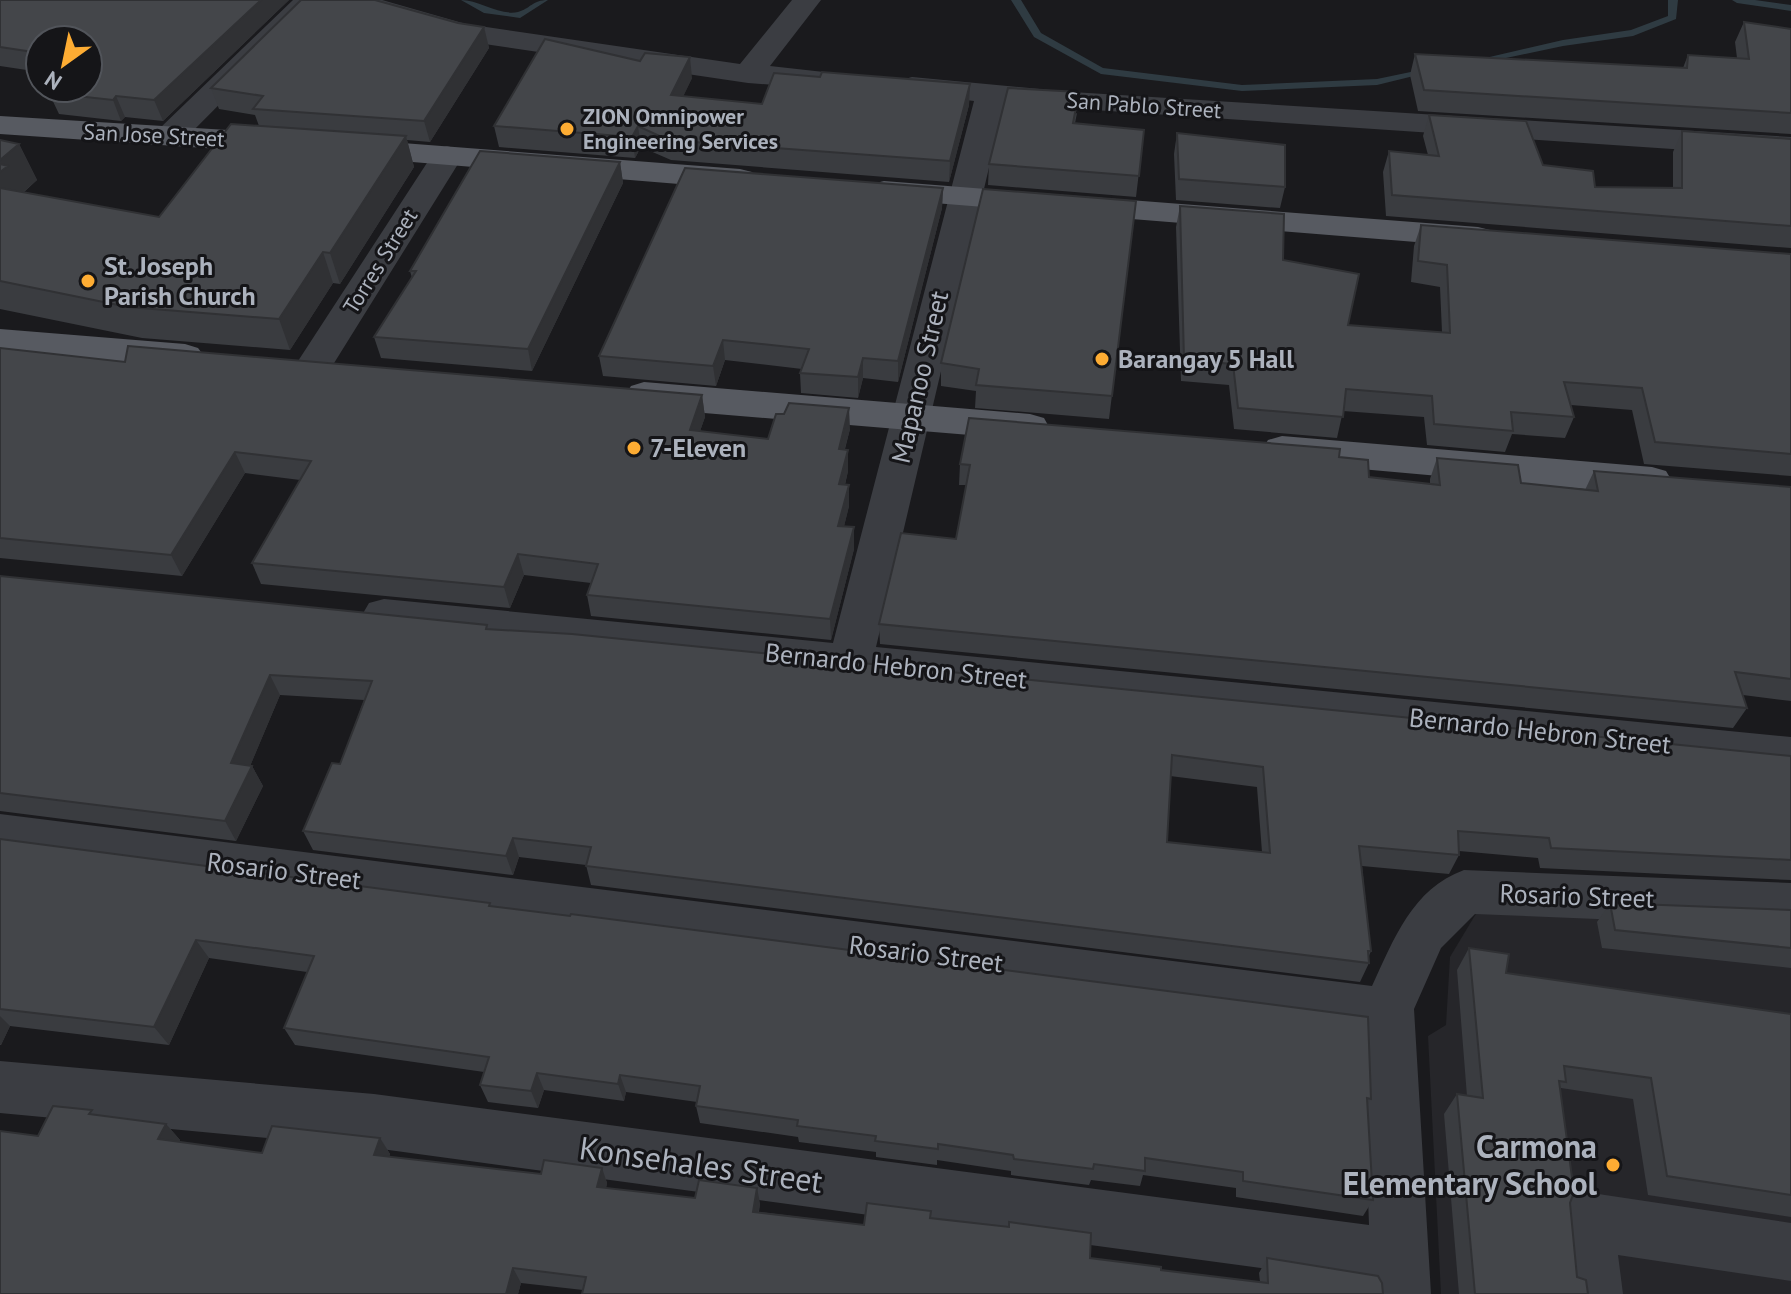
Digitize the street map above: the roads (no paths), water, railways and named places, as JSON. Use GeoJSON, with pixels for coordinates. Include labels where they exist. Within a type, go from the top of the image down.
{"type":"FeatureCollection","features":[{"type":"Feature","properties":{"kind":"main road","name":"San Jose Street"},"geometry":{"type":"LineString","coordinates":[[3,128],[171,135],[775,182]]}},
{"type":"Feature","properties":{"kind":"main road"},"geometry":{"type":"LineString","coordinates":[[853,189],[1504,239]]}},
{"type":"Feature","properties":{"kind":"main road"},"geometry":{"type":"LineString","coordinates":[[0,341],[219,359]]}},
{"type":"Feature","properties":{"kind":"main road"},"geometry":{"type":"LineString","coordinates":[[297,365],[360,371]]}},
{"type":"Feature","properties":{"kind":"main road"},"geometry":{"type":"LineString","coordinates":[[612,392],[1068,430]]}},
{"type":"Feature","properties":{"kind":"main road"},"geometry":{"type":"LineString","coordinates":[[1241,445],[1681,483]]}},
{"type":"Feature","properties":{"kind":"street"},"geometry":{"type":"LineString","coordinates":[[171,135],[309,0]]}},
{"type":"Feature","properties":{"kind":"street","name":"San Pablo Street"},"geometry":{"type":"LineString","coordinates":[[361,0],[368,5],[464,32],[748,74],[991,94],[1791,147]]}},
{"type":"Feature","properties":{"kind":"street"},"geometry":{"type":"LineString","coordinates":[[748,74],[807,0]]}},
{"type":"Feature","properties":{"kind":"street","name":"Mapanoo Street"},"geometry":{"type":"LineString","coordinates":[[850,662],[991,94]]}},
{"type":"Feature","properties":{"kind":"street","name":"Torres Street"},"geometry":{"type":"LineString","coordinates":[[297,365],[447,156]]}},
{"type":"Feature","properties":{"kind":"street","name":"Bernardo Hebron Street"},"geometry":{"type":"LineString","coordinates":[[346,611],[1791,756]]}},
{"type":"Feature","properties":{"kind":"street","name":"Rosario Street"},"geometry":{"type":"LineString","coordinates":[[0,834],[762,933],[1388,1009],[1422,933],[1464,892],[1791,905]]}},
{"type":"Feature","properties":{"kind":"street"},"geometry":{"type":"LineString","coordinates":[[1388,1009],[1401,1276]]}},
{"type":"Feature","properties":{"kind":"street","name":"Konsehales Street"},"geometry":{"type":"LineString","coordinates":[[0,1087],[374,1121],[1401,1276]]}},
{"type":"Feature","properties":{"kind":"street"},"geometry":{"type":"LineString","coordinates":[[1593,1294],[1585,1221],[1791,1252]]}},
{"type":"Feature","properties":{"kind":"waterway"},"geometry":{"type":"LineString","coordinates":[[466,0],[487,11],[520,15],[543,0]]}},
{"type":"Feature","properties":{"kind":"waterway"},"geometry":{"type":"LineString","coordinates":[[1016,0],[1037,35],[1101,71],[1242,88],[1377,82],[1425,72]]}},
{"type":"Feature","properties":{"kind":"waterway"},"geometry":{"type":"LineString","coordinates":[[1473,62],[1563,43],[1633,33],[1673,17],[1673,0]]}},
{"type":"Feature","properties":{"kind":"waterway"},"geometry":{"type":"LineString","coordinates":[[1737,0],[1791,8]]}},
{"type":"Feature","properties":{"kind":"place","name":"ZION Omnipower Engineering Services"},"geometry":{"type":"Point","coordinates":[567,129]}},
{"type":"Feature","properties":{"kind":"place","name":"St. Joseph Parish Church"},"geometry":{"type":"Point","coordinates":[88,281]}},
{"type":"Feature","properties":{"kind":"place","name":"Barangay 5 Hall"},"geometry":{"type":"Point","coordinates":[1102,359]}},
{"type":"Feature","properties":{"kind":"place","name":"7-Eleven"},"geometry":{"type":"Point","coordinates":[634,448]}},
{"type":"Feature","properties":{"kind":"place","name":"Carmona Elementary School"},"geometry":{"type":"Point","coordinates":[1613,1165]}}]}
